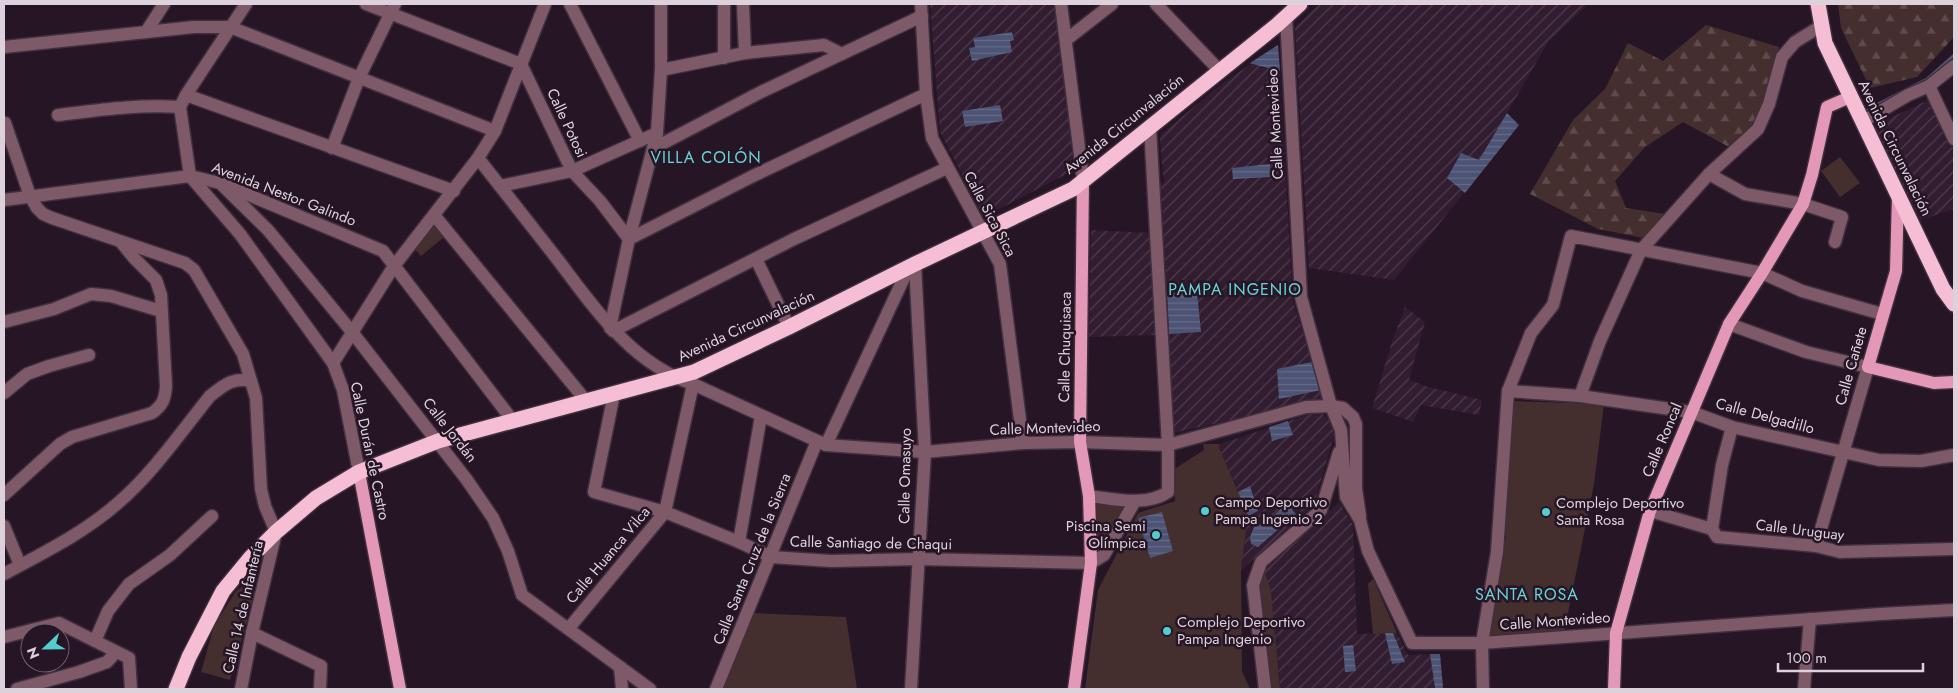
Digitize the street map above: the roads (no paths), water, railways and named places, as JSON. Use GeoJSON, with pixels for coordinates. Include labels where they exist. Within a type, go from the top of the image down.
{"type":"FeatureCollection","features":[{"type":"Feature","properties":{"kind":"highway","name":"Avenida Circunvalación"},"geometry":{"type":"LineString","coordinates":[[176,689],[189,657],[223,591],[251,557],[276,532],[316,498],[359,472],[438,441],[694,372],[1073,189],[1300,4]]}},
{"type":"Feature","properties":{"kind":"highway","name":"Avenida Circunvalación"},"geometry":{"type":"LineString","coordinates":[[1818,4],[1825,43],[1944,289],[1954,304]]}},
{"type":"Feature","properties":{"kind":"main road","name":"Calle Roncal"},"geometry":{"type":"LineString","coordinates":[[1614,689],[1616,633],[1650,511],[1729,324],[1803,204],[1812,175],[1827,107],[1850,97]]}},
{"type":"Feature","properties":{"kind":"main road","name":"Calle Chuquisaca"},"geometry":{"type":"LineString","coordinates":[[1074,689],[1091,563],[1090,496],[1080,442],[1083,179]]}},
{"type":"Feature","properties":{"kind":"main road","name":"Calle Cañete"},"geometry":{"type":"LineString","coordinates":[[1868,367],[1882,314],[1896,272],[1898,191]]}},
{"type":"Feature","properties":{"kind":"main road"},"geometry":{"type":"LineString","coordinates":[[1868,367],[1934,383],[1954,382]]}},
{"type":"Feature","properties":{"kind":"main road","name":"Calle Durán de Castro"},"geometry":{"type":"LineString","coordinates":[[359,472],[400,689]]}},
{"type":"Feature","properties":{"kind":"street"},"geometry":{"type":"LineString","coordinates":[[146,32],[164,4]]}},
{"type":"Feature","properties":{"kind":"street"},"geometry":{"type":"LineString","coordinates":[[190,176],[180,107],[246,4]]}},
{"type":"Feature","properties":{"kind":"street"},"geometry":{"type":"LineString","coordinates":[[366,4],[394,9],[521,64]]}},
{"type":"Feature","properties":{"kind":"street"},"geometry":{"type":"LineString","coordinates":[[333,363],[394,266],[454,191],[495,131],[545,4]]}},
{"type":"Feature","properties":{"kind":"street"},"geometry":{"type":"LineString","coordinates":[[570,4],[640,141]]}},
{"type":"Feature","properties":{"kind":"street"},"geometry":{"type":"LineString","coordinates":[[612,330],[629,239],[657,134],[661,70],[661,4]]}},
{"type":"Feature","properties":{"kind":"street"},"geometry":{"type":"LineString","coordinates":[[724,4],[724,58]]}},
{"type":"Feature","properties":{"kind":"street"},"geometry":{"type":"LineString","coordinates":[[743,4],[745,53]]}},
{"type":"Feature","properties":{"kind":"street","name":"Calle Chuquisaca"},"geometry":{"type":"LineString","coordinates":[[1061,4],[1083,179]]}},
{"type":"Feature","properties":{"kind":"street"},"geometry":{"type":"LineString","coordinates":[[1066,40],[1112,4]]}},
{"type":"Feature","properties":{"kind":"street"},"geometry":{"type":"LineString","coordinates":[[1156,4],[1219,70]]}},
{"type":"Feature","properties":{"kind":"street"},"geometry":{"type":"LineString","coordinates":[[332,148],[359,78],[394,9]]}},
{"type":"Feature","properties":{"kind":"street"},"geometry":{"type":"LineString","coordinates":[[654,148],[761,92],[842,54],[921,10]]}},
{"type":"Feature","properties":{"kind":"street","name":"Calle Sica Sica"},"geometry":{"type":"LineString","coordinates":[[921,10],[926,94],[932,138],[1000,264],[1023,442]]}},
{"type":"Feature","properties":{"kind":"street","name":"Calle Montevideo"},"geometry":{"type":"LineString","coordinates":[[1286,17],[1301,297],[1331,406],[1341,430],[1346,497],[1360,520],[1368,551],[1412,643],[1482,643],[1954,610]]}},
{"type":"Feature","properties":{"kind":"street"},"geometry":{"type":"LineString","coordinates":[[4,47],[201,26],[230,27],[495,131]]}},
{"type":"Feature","properties":{"kind":"street"},"geometry":{"type":"LineString","coordinates":[[1580,396],[1600,341],[1641,250],[1709,174],[1758,129],[1770,104],[1782,57],[1796,42],[1821,26]]}},
{"type":"Feature","properties":{"kind":"street"},"geometry":{"type":"LineString","coordinates":[[661,70],[745,53],[824,45],[842,54]]}},
{"type":"Feature","properties":{"kind":"street","name":"Calle Potosi"},"geometry":{"type":"LineString","coordinates":[[521,64],[572,171],[600,201],[629,239]]}},
{"type":"Feature","properties":{"kind":"street"},"geometry":{"type":"LineString","coordinates":[[1862,122],[1908,95],[1929,86],[1954,66]]}},
{"type":"Feature","properties":{"kind":"street"},"geometry":{"type":"LineString","coordinates":[[1929,86],[1954,138]]}},
{"type":"Feature","properties":{"kind":"street"},"geometry":{"type":"LineString","coordinates":[[629,239],[753,176],[926,94]]}},
{"type":"Feature","properties":{"kind":"street"},"geometry":{"type":"LineString","coordinates":[[186,95],[454,191]]}},
{"type":"Feature","properties":{"kind":"street"},"geometry":{"type":"LineString","coordinates":[[58,115],[125,106],[155,105],[180,107]]}},
{"type":"Feature","properties":{"kind":"street"},"geometry":{"type":"LineString","coordinates":[[4,121],[30,196],[43,214],[185,263],[194,270],[243,354],[256,398],[261,489],[265,506],[276,532]]}},
{"type":"Feature","properties":{"kind":"street"},"geometry":{"type":"LineString","coordinates":[[1090,496],[1135,501],[1161,496],[1168,492],[1168,445],[1150,127]]}},
{"type":"Feature","properties":{"kind":"street"},"geometry":{"type":"LineString","coordinates":[[500,186],[572,171],[657,134]]}},
{"type":"Feature","properties":{"kind":"street","name":"Calle Montevideo"},"geometry":{"type":"LineString","coordinates":[[478,158],[612,330],[656,367],[675,378],[693,384],[821,443],[925,452],[1023,442],[1168,445],[1306,407],[1331,406]]}},
{"type":"Feature","properties":{"kind":"street"},"geometry":{"type":"LineString","coordinates":[[612,330],[794,239],[947,168]]}},
{"type":"Feature","properties":{"kind":"street"},"geometry":{"type":"LineString","coordinates":[[1709,174],[1745,194],[1803,204],[1842,217],[1835,242]]}},
{"type":"Feature","properties":{"kind":"street","name":"Avenida Nestor Galindo"},"geometry":{"type":"LineString","coordinates":[[4,200],[190,176],[220,183],[383,251],[513,421]]}},
{"type":"Feature","properties":{"kind":"street","name":"Calle Durán de Castro"},"geometry":{"type":"LineString","coordinates":[[190,176],[240,234],[333,363],[344,390],[359,472]]}},
{"type":"Feature","properties":{"kind":"street","name":"Calle Jordán"},"geometry":{"type":"LineString","coordinates":[[220,183],[268,230],[352,332],[468,480],[493,518],[508,552],[522,595],[650,689]]}},
{"type":"Feature","properties":{"kind":"street"},"geometry":{"type":"LineString","coordinates":[[434,215],[587,402]]}},
{"type":"Feature","properties":{"kind":"street"},"geometry":{"type":"LineString","coordinates":[[1483,689],[1482,643],[1497,552],[1508,391],[1531,333],[1553,305],[1571,236],[1762,273],[1802,291],[1882,314]]}},
{"type":"Feature","properties":{"kind":"street"},"geometry":{"type":"LineString","coordinates":[[4,495],[60,444],[72,437],[152,413],[162,406],[166,386],[161,294],[156,280],[121,242]]}},
{"type":"Feature","properties":{"kind":"street"},"geometry":{"type":"LineString","coordinates":[[756,259],[789,327]]}},
{"type":"Feature","properties":{"kind":"street","name":"Calle Santa Cruz de la Sierra"},"geometry":{"type":"LineString","coordinates":[[716,689],[821,443],[912,266]]}},
{"type":"Feature","properties":{"kind":"street","name":"Calle Omasuyo"},"geometry":{"type":"LineString","coordinates":[[911,689],[925,452],[912,266]]}},
{"type":"Feature","properties":{"kind":"street"},"geometry":{"type":"LineString","coordinates":[[4,322],[54,309],[91,294],[111,296],[161,311]]}},
{"type":"Feature","properties":{"kind":"street"},"geometry":{"type":"LineString","coordinates":[[1729,324],[1806,352],[1868,367]]}},
{"type":"Feature","properties":{"kind":"street"},"geometry":{"type":"LineString","coordinates":[[4,392],[27,374],[89,355]]}},
{"type":"Feature","properties":{"kind":"street","name":"Calle Cañete"},"geometry":{"type":"LineString","coordinates":[[1816,546],[1868,367]]}},
{"type":"Feature","properties":{"kind":"street"},"geometry":{"type":"LineString","coordinates":[[4,574],[73,536],[118,504],[139,484],[210,396],[224,385],[240,379],[251,381]]}},
{"type":"Feature","properties":{"kind":"street","name":"Calle Huanca Vilca"},"geometry":{"type":"LineString","coordinates":[[569,628],[665,512],[693,384]]}},
{"type":"Feature","properties":{"kind":"street","name":"Calle Delgadillo"},"geometry":{"type":"LineString","coordinates":[[1508,391],[1580,396],[1691,412],[1732,427],[1879,460],[1921,461],[1954,455]]}},
{"type":"Feature","properties":{"kind":"street","name":"Calle Santiago de Chaqui"},"geometry":{"type":"LineString","coordinates":[[614,394],[594,492],[665,512],[771,557],[831,561],[919,559],[1091,563]]}},
{"type":"Feature","properties":{"kind":"street"},"geometry":{"type":"LineString","coordinates":[[1331,406],[1343,408],[1353,416],[1356,424],[1356,488],[1360,520]]}},
{"type":"Feature","properties":{"kind":"street"},"geometry":{"type":"LineString","coordinates":[[739,542],[762,416]]}},
{"type":"Feature","properties":{"kind":"street"},"geometry":{"type":"LineString","coordinates":[[1712,529],[1722,465],[1732,427]]}},
{"type":"Feature","properties":{"kind":"street"},"geometry":{"type":"LineString","coordinates":[[1265,689],[1253,585],[1261,562],[1321,510],[1342,445]]}},
{"type":"Feature","properties":{"kind":"street"},"geometry":{"type":"LineString","coordinates":[[1091,563],[1104,555],[1135,501]]}},
{"type":"Feature","properties":{"kind":"street","name":"Calle Uruguay"},"geometry":{"type":"LineString","coordinates":[[1650,511],[1712,529],[1717,538],[1816,546],[1840,552],[1954,549]]}},
{"type":"Feature","properties":{"kind":"street"},"geometry":{"type":"LineString","coordinates":[[95,641],[108,611],[129,584],[170,555],[212,516]]}},
{"type":"Feature","properties":{"kind":"street"},"geometry":{"type":"LineString","coordinates":[[4,526],[20,565]]}},
{"type":"Feature","properties":{"kind":"street","name":"Calle 14 de Infantería"},"geometry":{"type":"LineString","coordinates":[[245,689],[252,633],[276,532]]}},
{"type":"Feature","properties":{"kind":"street"},"geometry":{"type":"LineString","coordinates":[[1804,689],[1810,619]]}},
{"type":"Feature","properties":{"kind":"street"},"geometry":{"type":"LineString","coordinates":[[4,637],[59,623],[129,658],[131,689]]}},
{"type":"Feature","properties":{"kind":"street"},"geometry":{"type":"LineString","coordinates":[[252,633],[321,666],[320,689]]}},
{"type":"Feature","properties":{"kind":"street"},"geometry":{"type":"LineString","coordinates":[[17,689],[79,672],[107,662],[116,652]]}},
{"type":"Feature","properties":{"kind":"street"},"geometry":{"type":"LineString","coordinates":[[620,667],[622,689]]}},
{"type":"Feature","properties":{"kind":"water"},"geometry":{"type":"Polygon","coordinates":[[[1012,32],[1014,40],[1010,41],[1012,52],[972,61],[969,48],[975,47],[973,38],[1012,32]]]}},
{"type":"Feature","properties":{"kind":"water"},"geometry":{"type":"Polygon","coordinates":[[[1278,45],[1280,71],[1249,63],[1250,63],[1278,45]]]}},
{"type":"Feature","properties":{"kind":"water"},"geometry":{"type":"Polygon","coordinates":[[[1000,105],[1003,121],[965,127],[962,111],[1000,105]]]}},
{"type":"Feature","properties":{"kind":"water"},"geometry":{"type":"Polygon","coordinates":[[[1507,113],[1519,125],[1465,193],[1447,178],[1461,153],[1479,160],[1507,113]]]}},
{"type":"Feature","properties":{"kind":"water"},"geometry":{"type":"Polygon","coordinates":[[[1270,164],[1270,177],[1233,179],[1232,168],[1270,164]]]}},
{"type":"Feature","properties":{"kind":"water"},"geometry":{"type":"Polygon","coordinates":[[[1197,292],[1201,332],[1169,334],[1167,293],[1197,292]]]}},
{"type":"Feature","properties":{"kind":"water"},"geometry":{"type":"Polygon","coordinates":[[[1312,362],[1321,390],[1279,399],[1277,369],[1312,362]]]}},
{"type":"Feature","properties":{"kind":"water"},"geometry":{"type":"Polygon","coordinates":[[[1288,421],[1293,435],[1272,441],[1269,427],[1288,421]]]}},
{"type":"Feature","properties":{"kind":"water"},"geometry":{"type":"Polygon","coordinates":[[[1250,486],[1258,511],[1248,516],[1238,492],[1250,486]]]}},
{"type":"Feature","properties":{"kind":"water"},"geometry":{"type":"Polygon","coordinates":[[[1286,503],[1296,514],[1258,547],[1251,544],[1250,537],[1254,527],[1269,521],[1286,503]]]}},
{"type":"Feature","properties":{"kind":"water","name":"Piscina Semi Olímpica"},"geometry":{"type":"Polygon","coordinates":[[[1162,512],[1173,551],[1150,558],[1138,518],[1162,512]]]}},
{"type":"Feature","properties":{"kind":"water"},"geometry":{"type":"Polygon","coordinates":[[[1385,633],[1393,633],[1405,662],[1392,664],[1385,633]]]}},
{"type":"Feature","properties":{"kind":"water"},"geometry":{"type":"Polygon","coordinates":[[[1353,645],[1356,671],[1345,672],[1343,646],[1353,645]]]}},
{"type":"Feature","properties":{"kind":"water"},"geometry":{"type":"Polygon","coordinates":[[[1430,654],[1440,654],[1443,688],[1435,688],[1430,654]]]}},
{"type":"Feature","properties":{"kind":"waterway"},"geometry":{"type":"LineString","coordinates":[[1909,88],[1927,79],[1954,55]]}},
{"type":"Feature","properties":{"kind":"waterway"},"geometry":{"type":"LineString","coordinates":[[1867,110],[1899,93]]}},
{"type":"Feature","properties":{"kind":"place","name":"Campo Deportivo Pampa Ingenio 2"},"geometry":{"type":"Point","coordinates":[1205,511]}},
{"type":"Feature","properties":{"kind":"place","name":"Complejo Deportivo Santa Rosa"},"geometry":{"type":"Point","coordinates":[1546,512]}},
{"type":"Feature","properties":{"kind":"place","name":"Piscina Semi Olímpica"},"geometry":{"type":"Point","coordinates":[1156,535]}},
{"type":"Feature","properties":{"kind":"place","name":"Complejo Deportivo Pampa Ingenio"},"geometry":{"type":"Point","coordinates":[1167,631]}},
{"type":"Feature","properties":{"kind":"district","name":"VILLA COLÓN"},"geometry":{"type":"Point","coordinates":[706,157]}},
{"type":"Feature","properties":{"kind":"district","name":"PAMPA INGENIO"},"geometry":{"type":"Point","coordinates":[1235,289]}},
{"type":"Feature","properties":{"kind":"district","name":"SANTA ROSA"},"geometry":{"type":"Point","coordinates":[1527,594]}}]}
